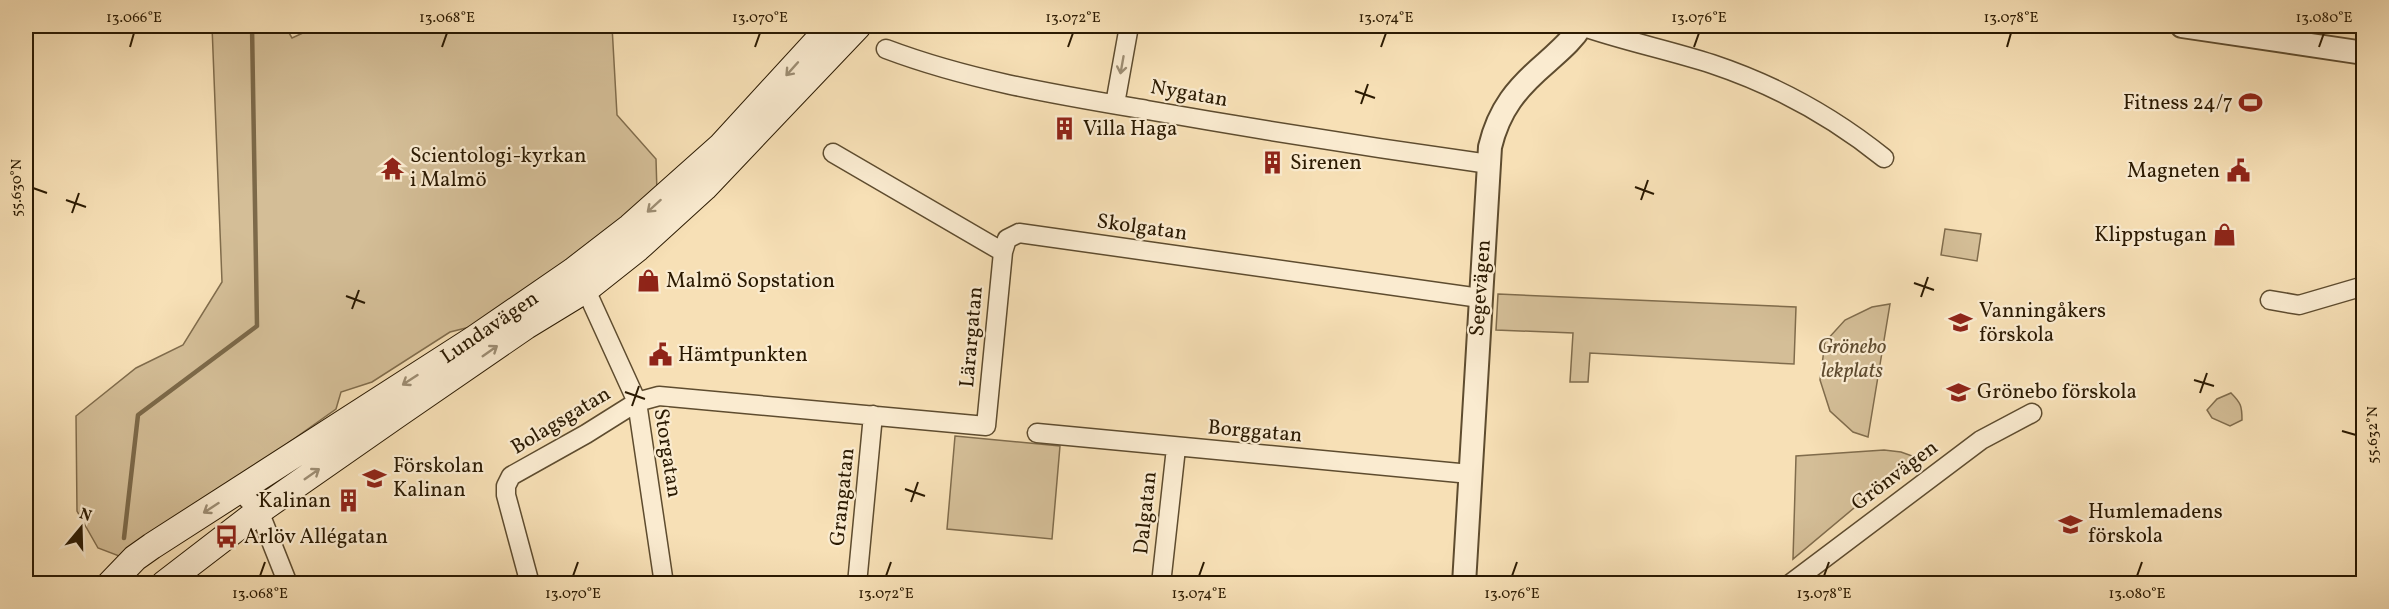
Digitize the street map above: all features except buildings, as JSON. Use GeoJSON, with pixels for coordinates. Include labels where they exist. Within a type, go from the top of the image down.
{"type":"FeatureCollection","features":[{"type":"Feature","properties":{"kind":"main road","name":"Lundavägen"},"geometry":{"type":"LineString","coordinates":[[164,584],[259,511],[526,326],[579,281],[630,227],[721,146],[831,26]]}},
{"type":"Feature","properties":{"kind":"main road","name":"Lundavägen"},"geometry":{"type":"LineString","coordinates":[[110,584],[135,558],[474,339],[638,248],[704,188],[858,26]]}},
{"type":"Feature","properties":{"kind":"street"},"geometry":{"type":"LineString","coordinates":[[1115,104],[1129,26]]}},
{"type":"Feature","properties":{"kind":"street"},"geometry":{"type":"LineString","coordinates":[[1581,26],[1713,64],[1764,84],[1818,111],[1884,158]]}},
{"type":"Feature","properties":{"kind":"street","name":"Segevägen"},"geometry":{"type":"LineString","coordinates":[[1464,584],[1480,298],[1489,164],[1494,132],[1510,98],[1570,41],[1581,26]]}},
{"type":"Feature","properties":{"kind":"street"},"geometry":{"type":"LineString","coordinates":[[2182,26],[2364,53]]}},
{"type":"Feature","properties":{"kind":"street","name":"Nygatan"},"geometry":{"type":"LineString","coordinates":[[886,49],[993,82],[1306,137],[1489,164]]}},
{"type":"Feature","properties":{"kind":"street"},"geometry":{"type":"LineString","coordinates":[[833,153],[1003,252]]}},
{"type":"Feature","properties":{"kind":"street","name":"Skolgatan"},"geometry":{"type":"LineString","coordinates":[[1003,252],[1007,239],[1019,233],[1480,298]]}},
{"type":"Feature","properties":{"kind":"street","name":"Lärargatan"},"geometry":{"type":"LineString","coordinates":[[873,415],[986,426],[1003,252]]}},
{"type":"Feature","properties":{"kind":"street","name":"Storgatan"},"geometry":{"type":"LineString","coordinates":[[579,281],[637,402],[664,584]]}},
{"type":"Feature","properties":{"kind":"street"},"geometry":{"type":"LineString","coordinates":[[2270,300],[2299,305],[2364,286]]}},
{"type":"Feature","properties":{"kind":"street"},"geometry":{"type":"LineString","coordinates":[[637,402],[659,396],[873,415]]}},
{"type":"Feature","properties":{"kind":"street","name":"Bolagsgatan"},"geometry":{"type":"LineString","coordinates":[[530,584],[506,495],[506,486],[511,476],[637,402]]}},
{"type":"Feature","properties":{"kind":"street","name":"Grönvägen"},"geometry":{"type":"LineString","coordinates":[[1790,584],[1981,440],[2032,413]]}},
{"type":"Feature","properties":{"kind":"street","name":"Grangatan"},"geometry":{"type":"LineString","coordinates":[[857,584],[873,415]]}},
{"type":"Feature","properties":{"kind":"street","name":"Borggatan"},"geometry":{"type":"LineString","coordinates":[[1037,433],[1176,448],[1470,474]]}},
{"type":"Feature","properties":{"kind":"street","name":"Dalgatan"},"geometry":{"type":"LineString","coordinates":[[1161,584],[1176,448]]}},
{"type":"Feature","properties":{"kind":"street"},"geometry":{"type":"LineString","coordinates":[[239,490],[259,511],[288,584]]}},
{"type":"Feature","properties":{"kind":"green space"},"geometry":{"type":"Polygon","coordinates":[[[212,26],[285,26],[292,38],[318,26],[612,26],[617,115],[656,159],[657,193],[490,322],[450,332],[372,382],[341,392],[336,409],[264,460],[119,556],[98,548],[77,511],[76,416],[136,368],[183,345],[222,282],[212,26]]]}},
{"type":"Feature","properties":{"kind":"green space"},"geometry":{"type":"Polygon","coordinates":[[[1945,229],[1981,234],[1977,261],[1941,255],[1945,229]]]}},
{"type":"Feature","properties":{"kind":"green space"},"geometry":{"type":"Polygon","coordinates":[[[1498,294],[1796,307],[1794,364],[1590,353],[1588,382],[1570,382],[1573,333],[1496,330],[1498,294]]]}},
{"type":"Feature","properties":{"kind":"green space","name":"Grönebo lekplats"},"geometry":{"type":"Polygon","coordinates":[[[1890,304],[1868,437],[1853,432],[1830,411],[1820,380],[1825,342],[1845,320],[1872,307],[1890,304]]]}},
{"type":"Feature","properties":{"kind":"green space"},"geometry":{"type":"Polygon","coordinates":[[[2231,393],[2240,405],[2242,420],[2230,426],[2212,418],[2207,410],[2217,399],[2231,393]]]}},
{"type":"Feature","properties":{"kind":"green space"},"geometry":{"type":"Polygon","coordinates":[[[955,436],[1060,446],[1052,539],[947,529],[955,436]]]}},
{"type":"Feature","properties":{"kind":"green space"},"geometry":{"type":"Polygon","coordinates":[[[1884,450],[1915,457],[1793,559],[1796,456],[1884,450]]]}},
{"type":"Feature","properties":{"kind":"waterway"},"geometry":{"type":"LineString","coordinates":[[124,538],[138,415],[257,326],[252,26]]}},
{"type":"Feature","properties":{"kind":"railway"},"geometry":{"type":"LineString","coordinates":[[26,31],[37,26]]}},
{"type":"Feature","properties":{"kind":"place","name":"Fitness 24/7"},"geometry":{"type":"Point","coordinates":[2251,103]}},
{"type":"Feature","properties":{"kind":"place","name":"Villa Haga"},"geometry":{"type":"Point","coordinates":[1065,129]}},
{"type":"Feature","properties":{"kind":"place","name":"Sirenen"},"geometry":{"type":"Point","coordinates":[1272,163]}},
{"type":"Feature","properties":{"kind":"place","name":"Scientologi-kyrkan i Malmö"},"geometry":{"type":"Point","coordinates":[392,168]}},
{"type":"Feature","properties":{"kind":"place","name":"Magneten"},"geometry":{"type":"Point","coordinates":[2238,171]}},
{"type":"Feature","properties":{"kind":"place","name":"Klippstugan"},"geometry":{"type":"Point","coordinates":[2225,235]}},
{"type":"Feature","properties":{"kind":"place","name":"Malmö Sopstation"},"geometry":{"type":"Point","coordinates":[648,281]}},
{"type":"Feature","properties":{"kind":"place","name":"Vanningåkers förskola"},"geometry":{"type":"Point","coordinates":[1961,323]}},
{"type":"Feature","properties":{"kind":"place","name":"Hämtpunkten"},"geometry":{"type":"Point","coordinates":[660,355]}},
{"type":"Feature","properties":{"kind":"place","name":"Grönebo förskola"},"geometry":{"type":"Point","coordinates":[1959,392]}},
{"type":"Feature","properties":{"kind":"place","name":"Förskolan Kalinan"},"geometry":{"type":"Point","coordinates":[375,478]}},
{"type":"Feature","properties":{"kind":"place","name":"Kalinan"},"geometry":{"type":"Point","coordinates":[349,501]}},
{"type":"Feature","properties":{"kind":"place","name":"Humlemadens förskola"},"geometry":{"type":"Point","coordinates":[2070,524]}},
{"type":"Feature","properties":{"kind":"place","name":"Arlöv Allégatan"},"geometry":{"type":"Point","coordinates":[226,537]}}]}
